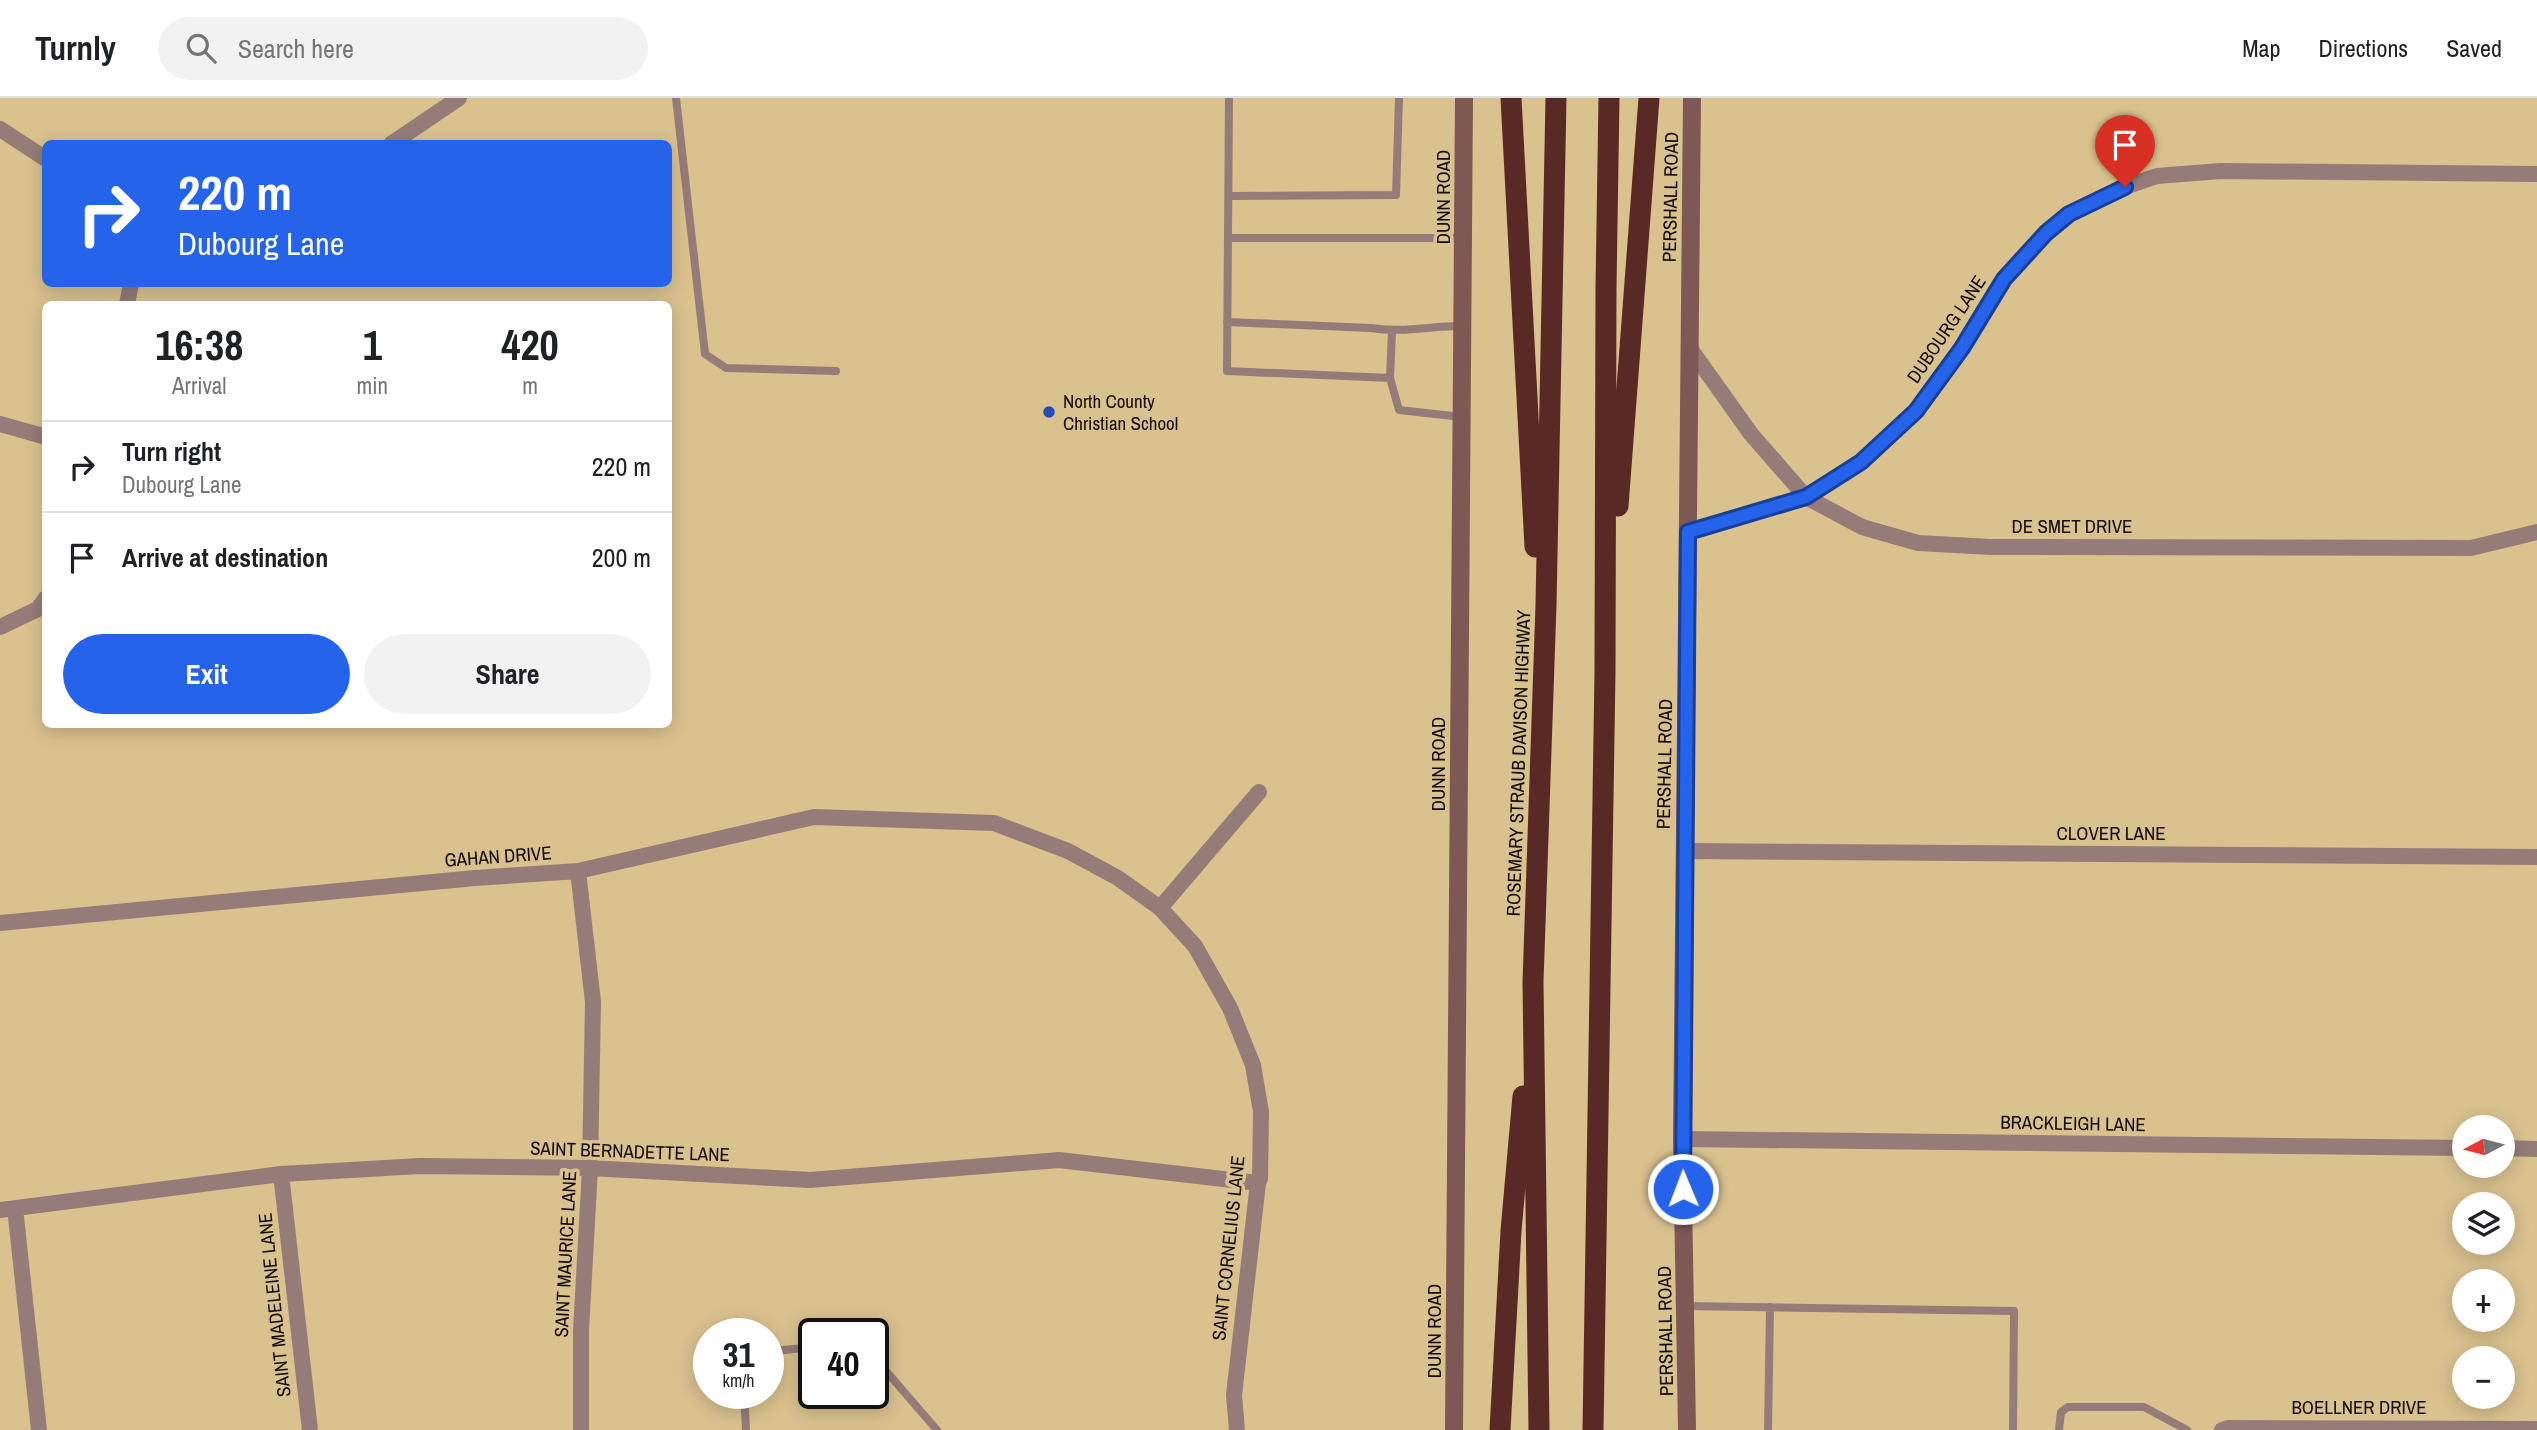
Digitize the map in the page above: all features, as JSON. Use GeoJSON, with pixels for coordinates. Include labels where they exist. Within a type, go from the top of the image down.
{"type":"FeatureCollection","features":[{"type":"Feature","properties":{"kind":"highway"},"geometry":{"type":"LineString","coordinates":[[1511,98],[1535,557],[1546,605]]}},
{"type":"Feature","properties":{"kind":"highway","name":"ROSEMARY STRAUB DAVISON HIGHWAY"},"geometry":{"type":"LineString","coordinates":[[1539,1430],[1533,982],[1546,605],[1556,98]]}},
{"type":"Feature","properties":{"kind":"highway"},"geometry":{"type":"LineString","coordinates":[[1593,1430],[1605,672],[1609,98]]}},
{"type":"Feature","properties":{"kind":"highway"},"geometry":{"type":"LineString","coordinates":[[1605,672],[1649,98]]}},
{"type":"Feature","properties":{"kind":"highway"},"geometry":{"type":"LineString","coordinates":[[1500,1430],[1511,1231],[1533,982]]}},
{"type":"Feature","properties":{"kind":"street"},"geometry":{"type":"LineString","coordinates":[[397,140],[459,98]]}},
{"type":"Feature","properties":{"kind":"street","name":"DUNN ROAD"},"geometry":{"type":"LineString","coordinates":[[1454,1430],[1464,98]]}},
{"type":"Feature","properties":{"kind":"street","name":"PERSHALL ROAD"},"geometry":{"type":"LineString","coordinates":[[1687,1430],[1682,1139],[1692,98]]}},
{"type":"Feature","properties":{"kind":"street"},"geometry":{"type":"LineString","coordinates":[[0,129],[42,156]]}},
{"type":"Feature","properties":{"kind":"street","name":"DUBOURG LANE"},"geometry":{"type":"LineString","coordinates":[[1688,532],[1806,497],[1861,462],[1916,411],[1962,348],[2004,279],[2046,233],[2069,214],[2125,187],[2157,176],[2221,172],[2537,174]]}},
{"type":"Feature","properties":{"kind":"street","name":"DE SMET DRIVE"},"geometry":{"type":"LineString","coordinates":[[1689,347],[1751,434],[1806,497],[1862,527],[1918,543],[1991,547],[2471,548],[2537,532]]}},
{"type":"Feature","properties":{"kind":"street"},"geometry":{"type":"LineString","coordinates":[[0,424],[42,436]]}},
{"type":"Feature","properties":{"kind":"street"},"geometry":{"type":"LineString","coordinates":[[0,627],[38,609],[42,604]]}},
{"type":"Feature","properties":{"kind":"street"},"geometry":{"type":"LineString","coordinates":[[1160,908],[1259,792]]}},
{"type":"Feature","properties":{"kind":"street","name":"GAHAN DRIVE"},"geometry":{"type":"LineString","coordinates":[[0,923],[475,877],[578,871],[814,817],[994,823]]}},
{"type":"Feature","properties":{"kind":"street","name":"SAINT CORNELIUS LANE"},"geometry":{"type":"LineString","coordinates":[[994,823],[1068,851],[1118,878],[1160,908],[1195,946],[1230,1008],[1253,1065],[1261,1112],[1260,1179],[1234,1395],[1237,1430]]}},
{"type":"Feature","properties":{"kind":"street","name":"CLOVER LANE"},"geometry":{"type":"LineString","coordinates":[[1685,851],[2537,858]]}},
{"type":"Feature","properties":{"kind":"street","name":"SAINT MAURICE LANE"},"geometry":{"type":"LineString","coordinates":[[578,871],[593,1002],[581,1430]]}},
{"type":"Feature","properties":{"kind":"street","name":"BRACKLEIGH LANE"},"geometry":{"type":"LineString","coordinates":[[1682,1139],[2452,1148]]}},
{"type":"Feature","properties":{"kind":"street"},"geometry":{"type":"LineString","coordinates":[[2515,1148],[2537,1149]]}},
{"type":"Feature","properties":{"kind":"street","name":"SAINT BERNADETTE LANE"},"geometry":{"type":"LineString","coordinates":[[8,1209],[281,1174],[420,1166],[590,1168],[810,1180],[1059,1160],[1258,1183]]}},
{"type":"Feature","properties":{"kind":"street","name":"SAINT MADELEINE LANE"},"geometry":{"type":"LineString","coordinates":[[281,1174],[310,1430]]}},
{"type":"Feature","properties":{"kind":"street"},"geometry":{"type":"LineString","coordinates":[[8,1209],[39,1430]]}},
{"type":"Feature","properties":{"kind":"street","name":"BOELLNER DRIVE"},"geometry":{"type":"LineString","coordinates":[[2222,1430],[2537,1429]]}},
{"type":"Feature","properties":{"kind":"lane"},"geometry":{"type":"LineString","coordinates":[[676,98],[705,355],[726,368],[836,372]]}},
{"type":"Feature","properties":{"kind":"lane"},"geometry":{"type":"LineString","coordinates":[[1229,98],[1227,371],[1390,378]]}},
{"type":"Feature","properties":{"kind":"lane"},"geometry":{"type":"LineString","coordinates":[[1228,196],[1396,195],[1399,98]]}},
{"type":"Feature","properties":{"kind":"lane"},"geometry":{"type":"LineString","coordinates":[[1228,238],[1463,238]]}},
{"type":"Feature","properties":{"kind":"lane"},"geometry":{"type":"LineString","coordinates":[[1227,322],[1371,328],[1392,332],[1434,326],[1462,326]]}},
{"type":"Feature","properties":{"kind":"lane"},"geometry":{"type":"LineString","coordinates":[[1392,332],[1390,378],[1398,411],[1462,416]]}},
{"type":"Feature","properties":{"kind":"lane"},"geometry":{"type":"LineString","coordinates":[[1685,1306],[2014,1311],[2013,1430]]}},
{"type":"Feature","properties":{"kind":"lane"},"geometry":{"type":"LineString","coordinates":[[1768,1430],[1770,1307]]}},
{"type":"Feature","properties":{"kind":"lane"},"geometry":{"type":"LineString","coordinates":[[889,1374],[937,1430]]}},
{"type":"Feature","properties":{"kind":"lane"},"geometry":{"type":"LineString","coordinates":[[2059,1430],[2061,1412],[2068,1407],[2144,1407],[2187,1430]]}},
{"type":"Feature","properties":{"kind":"lane"},"geometry":{"type":"LineString","coordinates":[[745,1409],[746,1430]]}},
{"type":"Feature","properties":{"kind":"place","name":"North County Christian School"},"geometry":{"type":"Point","coordinates":[1049,412]}},
{"type":"Feature","properties":{"kind":"route"},"geometry":{"type":"LineString","coordinates":[[1683,1189],[1688,532],[1806,497],[1861,462],[1916,411],[1962,348],[2004,279],[2046,233],[2069,214],[2125,187]]}}]}
